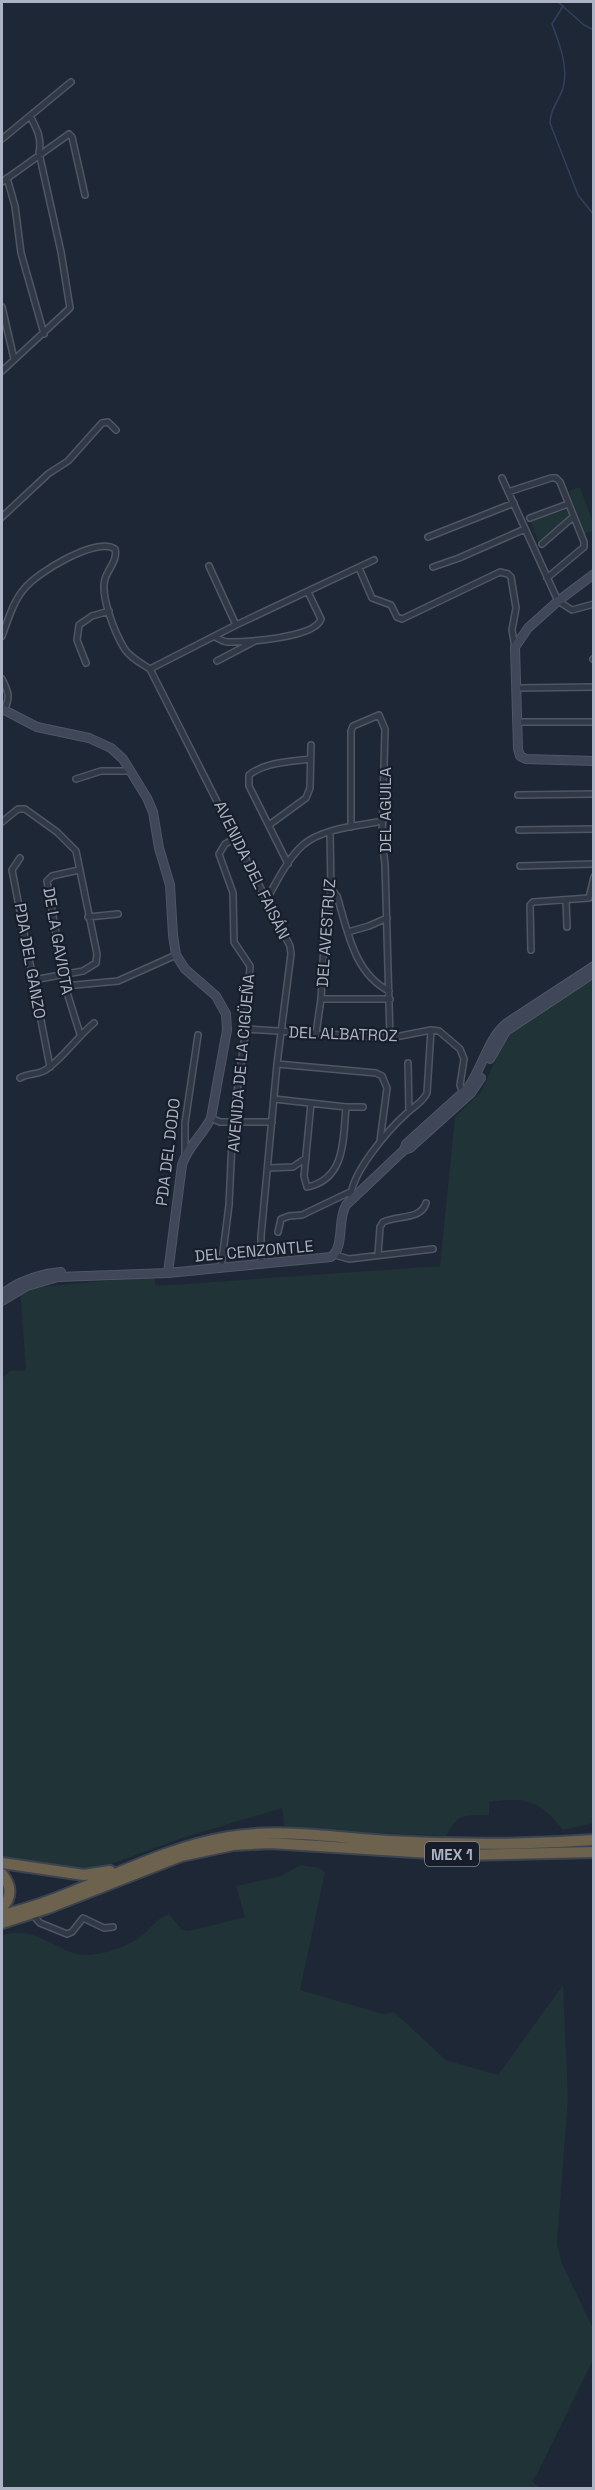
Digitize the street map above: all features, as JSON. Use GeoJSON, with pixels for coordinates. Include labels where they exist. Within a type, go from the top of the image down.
{"type":"FeatureCollection","features":[{"type":"Feature","properties":{"kind":"highway","name":"MEX 1"},"geometry":{"type":"LineString","coordinates":[[2,1915],[41,1903],[189,1845],[230,1837],[263,1834],[310,1841]]}},
{"type":"Feature","properties":{"kind":"highway","name":"MEX 1"},"geometry":{"type":"LineString","coordinates":[[2,1923],[192,1852],[246,1844],[310,1841],[588,1847]]}},
{"type":"Feature","properties":{"kind":"highway"},"geometry":{"type":"LineString","coordinates":[[2,1863],[82,1874],[122,1870]]}},
{"type":"Feature","properties":{"kind":"highway"},"geometry":{"type":"LineString","coordinates":[[2,1874],[10,1893],[9,1899],[2,1907]]}},
{"type":"Feature","properties":{"kind":"highway"},"geometry":{"type":"LineString","coordinates":[[2,1929],[28,1915]]}},
{"type":"Feature","properties":{"kind":"main road"},"geometry":{"type":"LineString","coordinates":[[594,574],[558,601],[528,628],[515,647],[520,756],[526,759],[594,761]]}},
{"type":"Feature","properties":{"kind":"main road"},"geometry":{"type":"LineString","coordinates":[[3,710],[37,727],[101,742],[123,759],[153,812],[159,848],[170,885],[176,955],[185,969],[216,996],[225,1014],[227,1030],[211,1118],[185,1154]]}},
{"type":"Feature","properties":{"kind":"main road"},"geometry":{"type":"LineString","coordinates":[[404,1150],[406,1144],[463,1093],[474,1079],[492,1041],[503,1026],[594,966]]}},
{"type":"Feature","properties":{"kind":"main road"},"geometry":{"type":"LineString","coordinates":[[334,1255],[338,1247],[341,1217],[350,1196],[404,1150],[410,1148],[471,1093],[506,1031],[594,973]]}},
{"type":"Feature","properties":{"kind":"main road","name":"PDA DEL DODO"},"geometry":{"type":"LineString","coordinates":[[171,1271],[179,1180],[185,1154]]}},
{"type":"Feature","properties":{"kind":"main road","name":"DEL CENZONTLE"},"geometry":{"type":"LineString","coordinates":[[58,1275],[221,1268],[326,1259],[334,1255]]}},
{"type":"Feature","properties":{"kind":"main road"},"geometry":{"type":"LineString","coordinates":[[2,1294],[24,1280],[58,1275]]}},
{"type":"Feature","properties":{"kind":"main road"},"geometry":{"type":"LineString","coordinates":[[2,1301],[27,1286],[58,1275]]}},
{"type":"Feature","properties":{"kind":"street"},"geometry":{"type":"LineString","coordinates":[[2,139],[71,82]]}},
{"type":"Feature","properties":{"kind":"street"},"geometry":{"type":"LineString","coordinates":[[2,371],[70,308],[61,252],[39,153],[41,144],[30,116]]}},
{"type":"Feature","properties":{"kind":"street"},"geometry":{"type":"LineString","coordinates":[[44,334],[21,253],[15,207],[3,180],[69,134],[72,137],[85,195]]}},
{"type":"Feature","properties":{"kind":"street"},"geometry":{"type":"LineString","coordinates":[[2,307],[14,359]]}},
{"type":"Feature","properties":{"kind":"street"},"geometry":{"type":"LineString","coordinates":[[2,517],[48,474],[68,461],[102,423],[108,422],[116,430]]}},
{"type":"Feature","properties":{"kind":"street"},"geometry":{"type":"LineString","coordinates":[[502,478],[558,601],[572,610],[594,604]]}},
{"type":"Feature","properties":{"kind":"street"},"geometry":{"type":"LineString","coordinates":[[508,492],[556,478],[568,504],[584,547],[547,578]]}},
{"type":"Feature","properties":{"kind":"street"},"geometry":{"type":"LineString","coordinates":[[428,537],[514,503]]}},
{"type":"Feature","properties":{"kind":"street"},"geometry":{"type":"LineString","coordinates":[[530,518],[568,504]]}},
{"type":"Feature","properties":{"kind":"street"},"geometry":{"type":"LineString","coordinates":[[542,544],[573,517]]}},
{"type":"Feature","properties":{"kind":"street"},"geometry":{"type":"LineString","coordinates":[[441,532],[449,523]]}},
{"type":"Feature","properties":{"kind":"street"},"geometry":{"type":"LineString","coordinates":[[433,567],[525,530]]}},
{"type":"Feature","properties":{"kind":"street"},"geometry":{"type":"LineString","coordinates":[[2,636],[24,588],[47,569],[66,558],[107,546],[112,546],[116,553],[105,578],[104,589],[108,611],[124,648],[150,669],[236,625],[374,560]]}},
{"type":"Feature","properties":{"kind":"street"},"geometry":{"type":"LineString","coordinates":[[209,566],[236,625]]}},
{"type":"Feature","properties":{"kind":"street"},"geometry":{"type":"LineString","coordinates":[[360,568],[372,598],[391,605],[397,617],[402,619],[500,572],[508,574],[512,578],[516,608],[512,630],[515,647]]}},
{"type":"Feature","properties":{"kind":"street"},"geometry":{"type":"LineString","coordinates":[[215,637],[228,642],[292,637],[320,623],[321,619],[308,592]]}},
{"type":"Feature","properties":{"kind":"street"},"geometry":{"type":"LineString","coordinates":[[86,663],[77,640],[79,626],[92,616],[108,611]]}},
{"type":"Feature","properties":{"kind":"street"},"geometry":{"type":"LineString","coordinates":[[217,661],[259,639]]}},
{"type":"Feature","properties":{"kind":"street","name":"AVENIDA DEL FAISÁN"},"geometry":{"type":"LineString","coordinates":[[150,669],[286,938],[291,954],[277,1064],[261,1236],[261,1265]]}},
{"type":"Feature","properties":{"kind":"street"},"geometry":{"type":"LineString","coordinates":[[2,679],[9,694],[9,701],[3,710]]}},
{"type":"Feature","properties":{"kind":"street"},"geometry":{"type":"LineString","coordinates":[[517,688],[594,687]]}},
{"type":"Feature","properties":{"kind":"street","name":"DEL AGUILA"},"geometry":{"type":"LineString","coordinates":[[351,827],[351,731],[353,726],[379,715],[385,729],[382,820],[390,1038]]}},
{"type":"Feature","properties":{"kind":"street"},"geometry":{"type":"LineString","coordinates":[[517,722],[594,722]]}},
{"type":"Feature","properties":{"kind":"street"},"geometry":{"type":"LineString","coordinates":[[269,825],[306,798],[310,788],[311,745]]}},
{"type":"Feature","properties":{"kind":"street"},"geometry":{"type":"LineString","coordinates":[[288,864],[249,786],[249,775],[254,770],[272,764],[310,759]]}},
{"type":"Feature","properties":{"kind":"street"},"geometry":{"type":"LineString","coordinates":[[76,779],[100,771],[131,771]]}},
{"type":"Feature","properties":{"kind":"street"},"geometry":{"type":"LineString","coordinates":[[518,795],[594,794]]}},
{"type":"Feature","properties":{"kind":"street"},"geometry":{"type":"LineString","coordinates":[[2,822],[22,808],[36,815],[73,847],[77,855],[97,954],[96,963],[83,970],[33,980]]}},
{"type":"Feature","properties":{"kind":"street"},"geometry":{"type":"LineString","coordinates":[[266,900],[288,864],[303,845],[330,832],[382,820]]}},
{"type":"Feature","properties":{"kind":"street"},"geometry":{"type":"LineString","coordinates":[[519,830],[594,829]]}},
{"type":"Feature","properties":{"kind":"street","name":"DEL AVESTRUZ"},"geometry":{"type":"LineString","coordinates":[[316,1034],[331,889],[330,832]]}},
{"type":"Feature","properties":{"kind":"street","name":"AVENIDA DE LA CIGÜEÑA"},"geometry":{"type":"LineString","coordinates":[[221,1268],[229,1205],[232,1120],[246,1029],[250,966],[234,942],[233,893],[219,854],[225,844],[236,838]]}},
{"type":"Feature","properties":{"kind":"street","name":"PDA DEL GANZO"},"geometry":{"type":"LineString","coordinates":[[20,858],[12,870],[50,1066]]}},
{"type":"Feature","properties":{"kind":"street"},"geometry":{"type":"LineString","coordinates":[[520,866],[594,864]]}},
{"type":"Feature","properties":{"kind":"street","name":"DE LA GAVIOTA"},"geometry":{"type":"LineString","coordinates":[[79,870],[52,876],[47,881],[64,986],[80,1034]]}},
{"type":"Feature","properties":{"kind":"street"},"geometry":{"type":"LineString","coordinates":[[531,950],[530,905],[536,901],[590,898],[594,878]]}},
{"type":"Feature","properties":{"kind":"street"},"geometry":{"type":"LineString","coordinates":[[331,889],[337,896],[360,963],[368,976],[389,992]]}},
{"type":"Feature","properties":{"kind":"street"},"geometry":{"type":"LineString","coordinates":[[566,900],[567,927]]}},
{"type":"Feature","properties":{"kind":"street"},"geometry":{"type":"LineString","coordinates":[[88,917],[118,914]]}},
{"type":"Feature","properties":{"kind":"street"},"geometry":{"type":"LineString","coordinates":[[348,932],[387,918]]}},
{"type":"Feature","properties":{"kind":"street"},"geometry":{"type":"LineString","coordinates":[[64,986],[118,981],[176,955]]}},
{"type":"Feature","properties":{"kind":"street"},"geometry":{"type":"LineString","coordinates":[[321,999],[390,999]]}},
{"type":"Feature","properties":{"kind":"street"},"geometry":{"type":"LineString","coordinates":[[20,1078],[42,1072],[94,1023]]}},
{"type":"Feature","properties":{"kind":"street","name":"DEL ALBATROZ"},"geometry":{"type":"LineString","coordinates":[[246,1029],[390,1038],[431,1030]]}},
{"type":"Feature","properties":{"kind":"street"},"geometry":{"type":"LineString","coordinates":[[278,1232],[281,1219],[302,1215],[350,1196],[352,1185],[380,1142],[409,1111],[424,1099],[427,1093],[431,1030],[446,1035],[460,1049],[464,1059],[460,1085],[463,1093]]}},
{"type":"Feature","properties":{"kind":"street","name":"PDA DEL DODO"},"geometry":{"type":"LineString","coordinates":[[185,1154],[185,1123],[198,1035]]}},
{"type":"Feature","properties":{"kind":"street"},"geometry":{"type":"LineString","coordinates":[[408,1063],[409,1111]]}},
{"type":"Feature","properties":{"kind":"street"},"geometry":{"type":"LineString","coordinates":[[277,1064],[376,1073],[382,1076],[387,1088],[380,1142]]}},
{"type":"Feature","properties":{"kind":"street"},"geometry":{"type":"LineString","coordinates":[[274,1099],[363,1107]]}},
{"type":"Feature","properties":{"kind":"street"},"geometry":{"type":"LineString","coordinates":[[311,1103],[304,1176],[307,1187],[334,1172],[340,1161],[346,1107]]}},
{"type":"Feature","properties":{"kind":"street"},"geometry":{"type":"LineString","coordinates":[[211,1118],[220,1122],[232,1120],[272,1122]]}},
{"type":"Feature","properties":{"kind":"street"},"geometry":{"type":"LineString","coordinates":[[268,1168],[293,1167],[306,1158]]}},
{"type":"Feature","properties":{"kind":"street"},"geometry":{"type":"LineString","coordinates":[[378,1255],[380,1227],[383,1222],[419,1214],[424,1210],[426,1203]]}},
{"type":"Feature","properties":{"kind":"street"},"geometry":{"type":"LineString","coordinates":[[334,1255],[349,1259],[434,1249]]}},
{"type":"Feature","properties":{"kind":"street"},"geometry":{"type":"LineString","coordinates":[[28,1915],[40,1923],[67,1934],[72,1932],[83,1918],[104,1928],[112,1927]]}},
{"type":"Feature","properties":{"kind":"green space"},"geometry":{"type":"Polygon","coordinates":[[[580,487],[593,523],[593,531],[584,534],[569,491],[580,487]]]}},
{"type":"Feature","properties":{"kind":"green space"},"geometry":{"type":"Polygon","coordinates":[[[566,510],[569,516],[538,541],[530,521],[566,510]]]}},
{"type":"Feature","properties":{"kind":"green space"},"geometry":{"type":"Polygon","coordinates":[[[593,980],[593,1823],[563,1830],[547,1812],[539,1807],[513,1800],[489,1802],[489,1815],[463,1817],[455,1823],[446,1836],[285,1829],[282,1808],[182,1838],[84,1874],[2,1865],[2,1378],[10,1371],[26,1370],[20,1289],[154,1276],[156,1286],[440,1266],[455,1117],[481,1092],[508,1033],[593,980]]]}},
{"type":"Feature","properties":{"kind":"green space"},"geometry":{"type":"Polygon","coordinates":[[[300,1865],[320,1868],[325,1872],[300,1990],[383,2014],[394,2012],[446,2060],[498,2075],[563,1985],[568,2099],[557,2244],[562,2264],[593,2328],[593,2360],[532,2481],[540,2488],[2,2488],[2,1935],[27,1934],[78,1954],[103,1953],[132,1942],[158,1920],[169,1914],[182,1930],[189,1931],[245,1917],[236,1886],[281,1876],[300,1865]]]}},
{"type":"Feature","properties":{"kind":"waterway"},"geometry":{"type":"LineString","coordinates":[[558,2],[584,25],[594,30]]}},
{"type":"Feature","properties":{"kind":"waterway"},"geometry":{"type":"LineString","coordinates":[[563,6],[552,24],[562,55],[565,80],[551,113],[550,123],[578,195],[594,215]]}}]}
